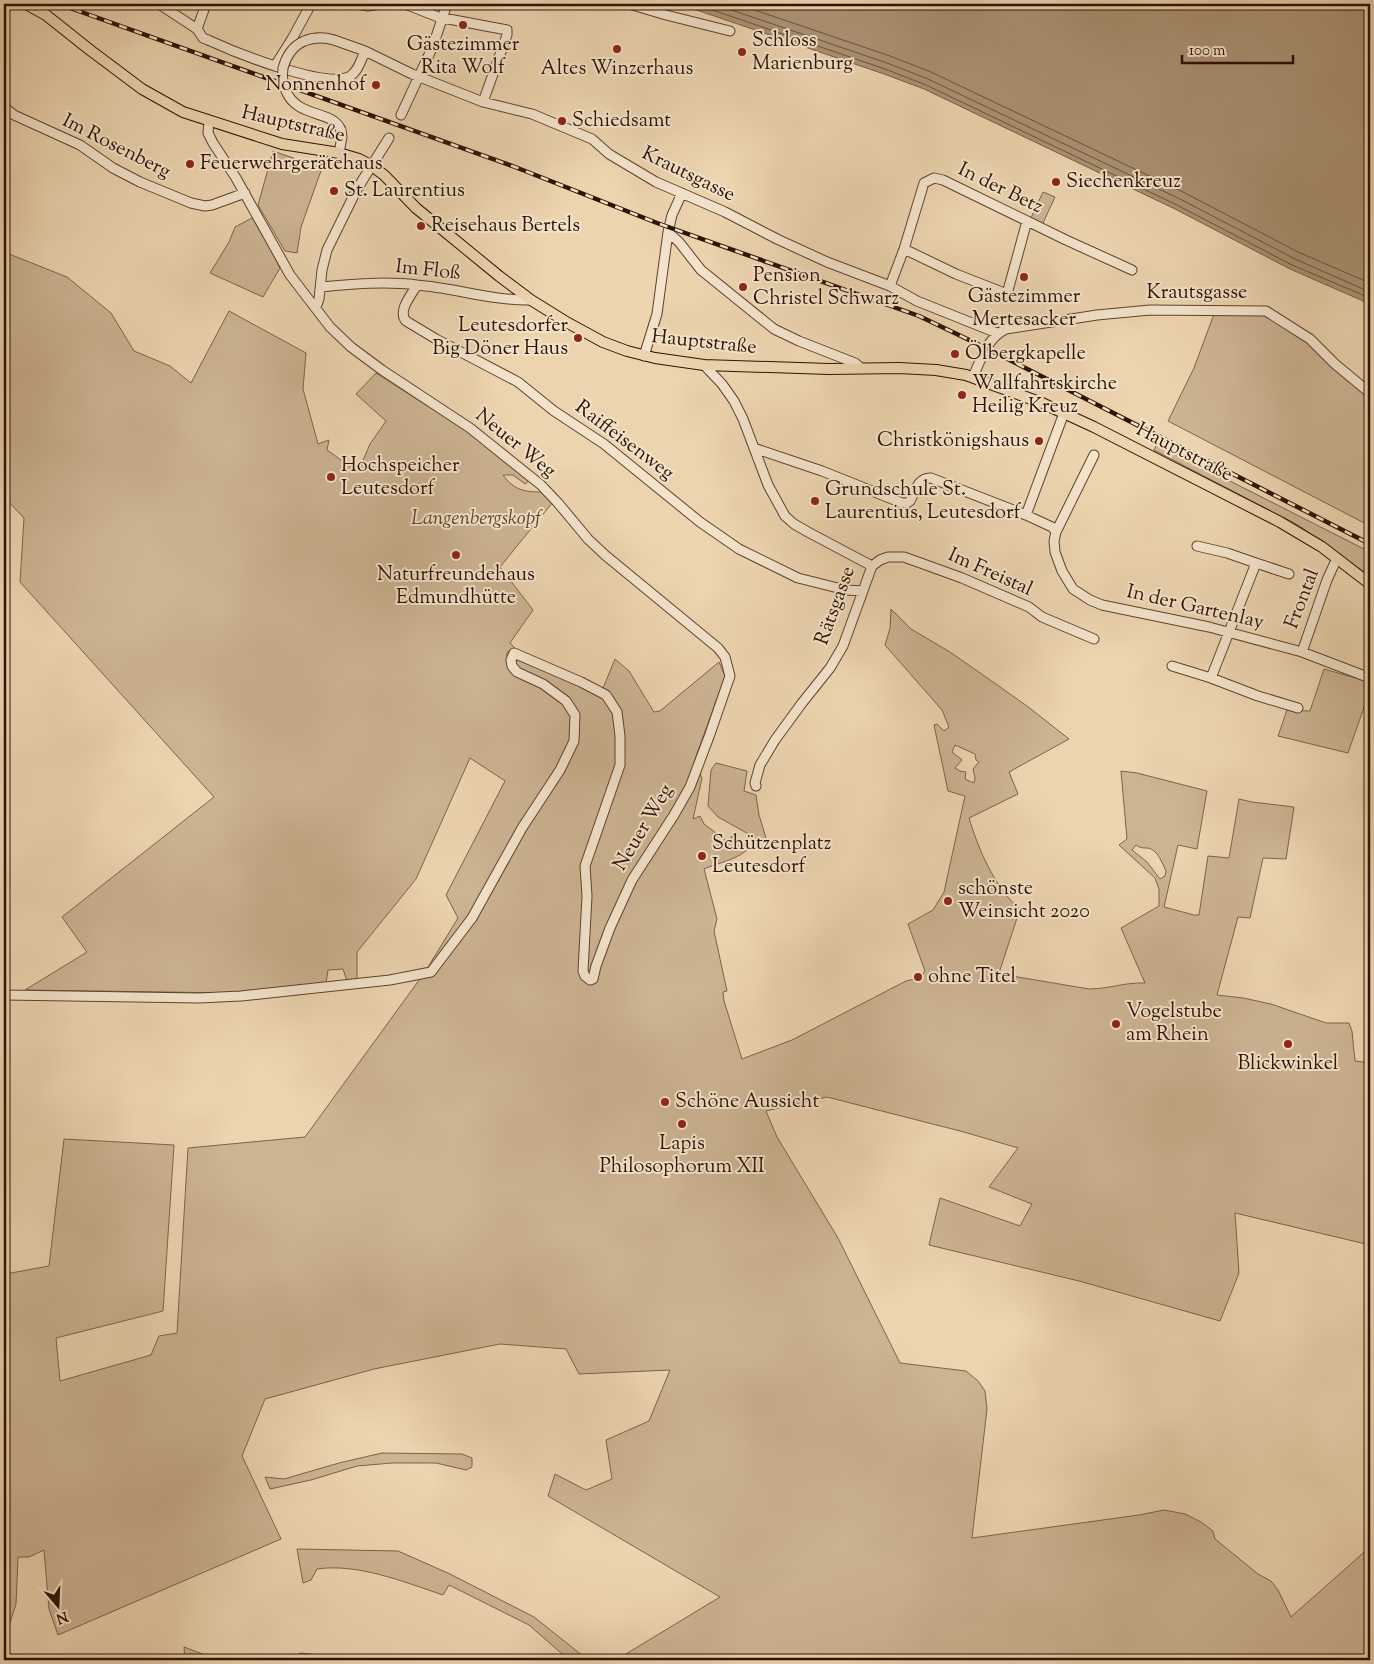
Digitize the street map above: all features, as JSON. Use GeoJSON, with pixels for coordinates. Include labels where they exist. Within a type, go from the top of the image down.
{"type":"FeatureCollection","features":[{"type":"Feature","properties":{"kind":"main road","name":"Hauptstraße"},"geometry":{"type":"LineString","coordinates":[[26,4],[46,15],[149,93],[183,112],[209,122],[282,144],[339,153],[372,166],[384,175],[416,208],[498,276],[531,300],[586,333],[612,345],[644,356],[704,365],[936,370],[960,373],[973,377],[1094,426],[1280,522],[1337,558],[1370,584]]}},
{"type":"Feature","properties":{"kind":"street"},"geometry":{"type":"LineString","coordinates":[[159,4],[197,29],[203,38],[241,55],[330,80],[350,76],[357,70],[365,51]]}},
{"type":"Feature","properties":{"kind":"street"},"geometry":{"type":"LineString","coordinates":[[197,29],[206,4]]}},
{"type":"Feature","properties":{"kind":"street"},"geometry":{"type":"LineString","coordinates":[[275,66],[311,4]]}},
{"type":"Feature","properties":{"kind":"street"},"geometry":{"type":"LineString","coordinates":[[358,4],[368,6],[380,4]]}},
{"type":"Feature","properties":{"kind":"street"},"geometry":{"type":"LineString","coordinates":[[405,4],[443,17],[507,30],[507,35],[483,102]]}},
{"type":"Feature","properties":{"kind":"street"},"geometry":{"type":"LineString","coordinates":[[401,115],[419,77],[447,4]]}},
{"type":"Feature","properties":{"kind":"street"},"geometry":{"type":"LineString","coordinates":[[629,4],[730,31]]}},
{"type":"Feature","properties":{"kind":"street","name":"Krautsgasse"},"geometry":{"type":"LineString","coordinates":[[339,153],[342,137],[338,124],[306,111],[295,104],[288,95],[282,78],[286,59],[298,45],[316,38],[334,40],[365,51],[419,77],[483,102],[532,114],[592,139],[620,161],[656,182],[819,258],[890,286],[917,301],[997,333],[1006,329],[1049,321],[1150,310],[1266,311],[1310,339],[1335,364],[1370,394]]}},
{"type":"Feature","properties":{"kind":"street","name":"Im Rosenberg"},"geometry":{"type":"LineString","coordinates":[[4,107],[14,115],[80,145],[112,168],[191,203],[205,206],[212,205],[245,193]]}},
{"type":"Feature","properties":{"kind":"street","name":"Neuer Weg"},"geometry":{"type":"LineString","coordinates":[[4,995],[199,998],[242,996],[390,980],[431,972],[472,918],[522,828],[560,770],[574,741],[575,715],[566,700],[542,684],[517,672],[512,666],[511,660],[514,653],[606,695],[617,712],[620,736],[620,765],[585,866],[587,896],[582,971],[590,980],[593,979],[610,928],[632,880],[674,816],[690,787],[730,676],[725,657],[714,644],[605,555],[588,539],[540,485],[470,428],[382,370],[351,347],[330,327],[290,275],[227,162],[213,143],[208,133],[209,122]]}},
{"type":"Feature","properties":{"kind":"street"},"geometry":{"type":"LineString","coordinates":[[316,307],[327,250],[357,189],[389,138]]}},
{"type":"Feature","properties":{"kind":"street","name":"In der Betz"},"geometry":{"type":"LineString","coordinates":[[890,286],[904,249],[924,183],[934,178],[942,180],[1101,257],[1132,270]]}},
{"type":"Feature","properties":{"kind":"street"},"geometry":{"type":"LineString","coordinates":[[644,356],[657,314],[668,232],[672,215],[682,193]]}},
{"type":"Feature","properties":{"kind":"street"},"geometry":{"type":"LineString","coordinates":[[904,249],[956,274],[1007,294],[1027,221]]}},
{"type":"Feature","properties":{"kind":"street"},"geometry":{"type":"LineString","coordinates":[[668,232],[679,242],[701,270],[774,329],[798,341],[855,363],[861,368]]}},
{"type":"Feature","properties":{"kind":"street","name":"Im Floß"},"geometry":{"type":"LineString","coordinates":[[321,287],[382,284],[417,285],[508,299],[531,300]]}},
{"type":"Feature","properties":{"kind":"street","name":"Raiffeisenweg"},"geometry":{"type":"LineString","coordinates":[[417,285],[402,312],[402,317],[406,321],[518,382],[554,411],[604,444],[700,522],[739,550],[798,578],[846,590],[863,591]]}},
{"type":"Feature","properties":{"kind":"street"},"geometry":{"type":"LineString","coordinates":[[973,377],[989,343],[997,333]]}},
{"type":"Feature","properties":{"kind":"street","name":"Rätsgasse"},"geometry":{"type":"LineString","coordinates":[[704,365],[722,384],[734,402],[768,485],[785,516],[794,524],[872,566],[844,646],[760,764],[755,783],[756,786]]}},
{"type":"Feature","properties":{"kind":"street"},"geometry":{"type":"LineString","coordinates":[[1026,515],[1064,413]]}},
{"type":"Feature","properties":{"kind":"street"},"geometry":{"type":"LineString","coordinates":[[754,448],[822,472],[896,502],[907,503],[910,501],[922,480],[931,478],[1026,515],[1052,527],[1056,532],[1094,455]]}},
{"type":"Feature","properties":{"kind":"street","name":"In der Gartenlay"},"geometry":{"type":"LineString","coordinates":[[1056,532],[1054,542],[1057,561],[1074,589],[1083,597],[1102,605],[1229,632],[1302,652],[1370,678]]}},
{"type":"Feature","properties":{"kind":"street"},"geometry":{"type":"LineString","coordinates":[[1197,546],[1227,553],[1288,574]]}},
{"type":"Feature","properties":{"kind":"street","name":"Im Freistal"},"geometry":{"type":"LineString","coordinates":[[872,566],[888,557],[904,557],[962,578],[1030,607],[1042,616],[1094,639]]}},
{"type":"Feature","properties":{"kind":"street","name":"Frontal"},"geometry":{"type":"LineString","coordinates":[[1302,652],[1327,580],[1337,558]]}},
{"type":"Feature","properties":{"kind":"street"},"geometry":{"type":"LineString","coordinates":[[1211,678],[1256,563]]}},
{"type":"Feature","properties":{"kind":"street"},"geometry":{"type":"LineString","coordinates":[[1172,666],[1298,708]]}},
{"type":"Feature","properties":{"kind":"green space"},"geometry":{"type":"Polygon","coordinates":[[[273,151],[322,168],[301,227],[297,253],[285,251],[258,205],[273,151]]]}},
{"type":"Feature","properties":{"kind":"green space"},"geometry":{"type":"Polygon","coordinates":[[[1043,192],[1055,197],[1042,225],[1030,220],[1043,192]]]}},
{"type":"Feature","properties":{"kind":"green space"},"geometry":{"type":"Polygon","coordinates":[[[254,217],[280,268],[263,297],[210,273],[229,242],[235,227],[254,217]]]}},
{"type":"Feature","properties":{"kind":"green space","name":"Langenbergskopf"},"geometry":{"type":"Polygon","coordinates":[[[4,252],[67,277],[111,313],[134,351],[170,366],[191,383],[229,311],[306,353],[303,389],[318,444],[329,440],[327,450],[358,472],[370,444],[386,421],[356,394],[376,373],[476,437],[529,481],[525,484],[513,475],[503,475],[511,484],[525,491],[542,492],[553,502],[500,567],[533,610],[510,643],[516,649],[507,652],[507,656],[601,693],[615,659],[629,671],[654,712],[660,711],[719,662],[725,676],[694,762],[702,778],[693,819],[700,816],[704,824],[728,842],[732,836],[750,847],[734,858],[704,869],[717,919],[714,931],[727,991],[723,992],[724,1001],[742,1059],[792,1040],[906,981],[919,978],[925,971],[908,924],[933,910],[944,892],[965,796],[948,791],[934,725],[937,724],[944,731],[949,727],[942,710],[885,645],[890,628],[891,609],[911,629],[950,652],[1027,706],[1069,739],[1009,772],[1018,794],[969,818],[988,867],[1003,891],[1020,909],[999,973],[1089,989],[1145,983],[1121,928],[1159,906],[1159,889],[1155,878],[1119,845],[1127,839],[1121,771],[1137,773],[1207,791],[1197,849],[1178,845],[1164,907],[1194,915],[1199,915],[1208,856],[1229,858],[1239,799],[1294,807],[1286,859],[1263,858],[1250,918],[1238,917],[1217,995],[1271,1004],[1326,1023],[1349,1023],[1352,1031],[1355,1061],[1370,1063],[1370,1245],[1235,1213],[1239,1273],[1220,1321],[1079,1281],[929,1245],[940,1198],[1020,1226],[1032,1204],[989,1187],[1018,1148],[964,1132],[827,1097],[766,1111],[777,1137],[838,1238],[900,1363],[966,1371],[978,1381],[985,1391],[987,1409],[972,1538],[1164,1510],[1185,1514],[1213,1531],[1215,1539],[1258,1574],[1271,1581],[1278,1590],[1291,1617],[1370,1547],[1370,1660],[616,1660],[720,1597],[548,1496],[555,1474],[586,1490],[612,1479],[606,1440],[649,1421],[670,1370],[579,1374],[566,1349],[500,1344],[374,1369],[265,1399],[242,1456],[281,1539],[58,1635],[49,1609],[44,1550],[29,1557],[18,1557],[16,1604],[4,1641],[4,1270],[11,1273],[49,1266],[64,1139],[174,1145],[163,1311],[56,1338],[60,1381],[151,1355],[159,1336],[177,1333],[188,1148],[305,1137],[425,972],[458,918],[446,895],[505,781],[470,758],[416,879],[357,952],[357,981],[234,993],[25,990],[87,952],[62,917],[214,797],[20,582],[24,518],[4,497],[4,252]],[[955,745],[952,752],[962,760],[955,768],[966,772],[965,779],[974,783],[973,769],[979,762],[976,760],[975,754],[955,745]],[[1136,845],[1132,850],[1147,862],[1160,879],[1165,876],[1166,871],[1154,851],[1136,845]],[[343,969],[328,970],[326,983],[347,981],[343,969]]]}},
{"type":"Feature","properties":{"kind":"green space"},"geometry":{"type":"Polygon","coordinates":[[[1214,314],[1266,314],[1306,339],[1370,397],[1370,526],[1168,421],[1194,368],[1214,314]]]}},
{"type":"Feature","properties":{"kind":"green space"},"geometry":{"type":"Polygon","coordinates":[[[1157,444],[1370,552],[1370,576],[1298,525],[1154,450],[1157,444]]]}},
{"type":"Feature","properties":{"kind":"green space"},"geometry":{"type":"Polygon","coordinates":[[[1324,669],[1370,682],[1370,690],[1348,753],[1278,736],[1287,710],[1310,711],[1324,669]]]}},
{"type":"Feature","properties":{"kind":"green space"},"geometry":{"type":"Polygon","coordinates":[[[716,763],[747,771],[744,791],[756,795],[759,815],[766,838],[753,841],[754,837],[718,817],[708,806],[711,770],[716,763]]]}},
{"type":"Feature","properties":{"kind":"green space"},"geometry":{"type":"Polygon","coordinates":[[[382,1453],[462,1454],[472,1458],[472,1467],[466,1470],[436,1463],[392,1463],[357,1466],[311,1480],[270,1489],[265,1477],[284,1479],[382,1453]]]}},
{"type":"Feature","properties":{"kind":"green space"},"geometry":{"type":"Polygon","coordinates":[[[297,1549],[398,1551],[450,1574],[534,1617],[588,1660],[569,1660],[529,1625],[449,1585],[443,1595],[397,1579],[365,1571],[333,1568],[317,1569],[311,1580],[303,1583],[297,1549]]]}},
{"type":"Feature","properties":{"kind":"green space"},"geometry":{"type":"Polygon","coordinates":[[[184,1647],[218,1660],[185,1660],[184,1647]]]}},
{"type":"Feature","properties":{"kind":"green space"},"geometry":{"type":"Polygon","coordinates":[[[300,1653],[371,1660],[291,1660],[300,1653]]]}},
{"type":"Feature","properties":{"kind":"water"},"geometry":{"type":"Polygon","coordinates":[[[679,4],[1370,4],[1370,304],[1290,269],[1175,209],[924,89],[679,4]]]}},
{"type":"Feature","properties":{"kind":"railway"},"geometry":{"type":"LineString","coordinates":[[59,4],[515,167],[657,223],[919,316],[986,348],[1370,544]]}},
{"type":"Feature","properties":{"kind":"place","name":"Gästezimmer Rita Wolf"},"geometry":{"type":"Point","coordinates":[463,25]}},
{"type":"Feature","properties":{"kind":"place","name":"Altes Winzerhaus"},"geometry":{"type":"Point","coordinates":[617,49]}},
{"type":"Feature","properties":{"kind":"place","name":"Schloss Marienburg"},"geometry":{"type":"Point","coordinates":[742,52]}},
{"type":"Feature","properties":{"kind":"place","name":"Nonnenhof"},"geometry":{"type":"Point","coordinates":[376,85]}},
{"type":"Feature","properties":{"kind":"place","name":"Schiedsamt"},"geometry":{"type":"Point","coordinates":[562,121]}},
{"type":"Feature","properties":{"kind":"place","name":"Feuerwehrgerätehaus"},"geometry":{"type":"Point","coordinates":[190,164]}},
{"type":"Feature","properties":{"kind":"place","name":"Siechenkreuz"},"geometry":{"type":"Point","coordinates":[1056,182]}},
{"type":"Feature","properties":{"kind":"place","name":"St. Laurentius"},"geometry":{"type":"Point","coordinates":[334,191]}},
{"type":"Feature","properties":{"kind":"place","name":"Reisehaus Bertels"},"geometry":{"type":"Point","coordinates":[421,226]}},
{"type":"Feature","properties":{"kind":"place","name":"Gästezimmer Mertesacker"},"geometry":{"type":"Point","coordinates":[1024,277]}},
{"type":"Feature","properties":{"kind":"place","name":"Pension Christel Schwarz"},"geometry":{"type":"Point","coordinates":[743,287]}},
{"type":"Feature","properties":{"kind":"place","name":"Leutesdorfer Big Döner Haus"},"geometry":{"type":"Point","coordinates":[578,338]}},
{"type":"Feature","properties":{"kind":"place","name":"Ölbergkapelle"},"geometry":{"type":"Point","coordinates":[955,354]}},
{"type":"Feature","properties":{"kind":"place","name":"Wallfahrtskirche Heilig Kreuz"},"geometry":{"type":"Point","coordinates":[962,395]}},
{"type":"Feature","properties":{"kind":"place","name":"Christkönigshaus"},"geometry":{"type":"Point","coordinates":[1039,441]}},
{"type":"Feature","properties":{"kind":"place","name":"Hochspeicher Leutesdorf"},"geometry":{"type":"Point","coordinates":[331,477]}},
{"type":"Feature","properties":{"kind":"place","name":"Grundschule St. Laurentius, Leutesdorf"},"geometry":{"type":"Point","coordinates":[815,501]}},
{"type":"Feature","properties":{"kind":"place","name":"Naturfreundehaus Edmundhütte"},"geometry":{"type":"Point","coordinates":[456,555]}},
{"type":"Feature","properties":{"kind":"place","name":"Schützenplatz Leutesdorf"},"geometry":{"type":"Point","coordinates":[702,856]}},
{"type":"Feature","properties":{"kind":"place","name":"schönste Weinsicht 2020"},"geometry":{"type":"Point","coordinates":[948,901]}},
{"type":"Feature","properties":{"kind":"place","name":"ohne Titel"},"geometry":{"type":"Point","coordinates":[918,977]}},
{"type":"Feature","properties":{"kind":"place","name":"Vogelstube am Rhein"},"geometry":{"type":"Point","coordinates":[1116,1024]}},
{"type":"Feature","properties":{"kind":"place","name":"Blickwinkel"},"geometry":{"type":"Point","coordinates":[1288,1044]}},
{"type":"Feature","properties":{"kind":"place","name":"Schöne Aussicht"},"geometry":{"type":"Point","coordinates":[665,1102]}},
{"type":"Feature","properties":{"kind":"place","name":"Lapis Philosophorum XII"},"geometry":{"type":"Point","coordinates":[682,1124]}}]}
